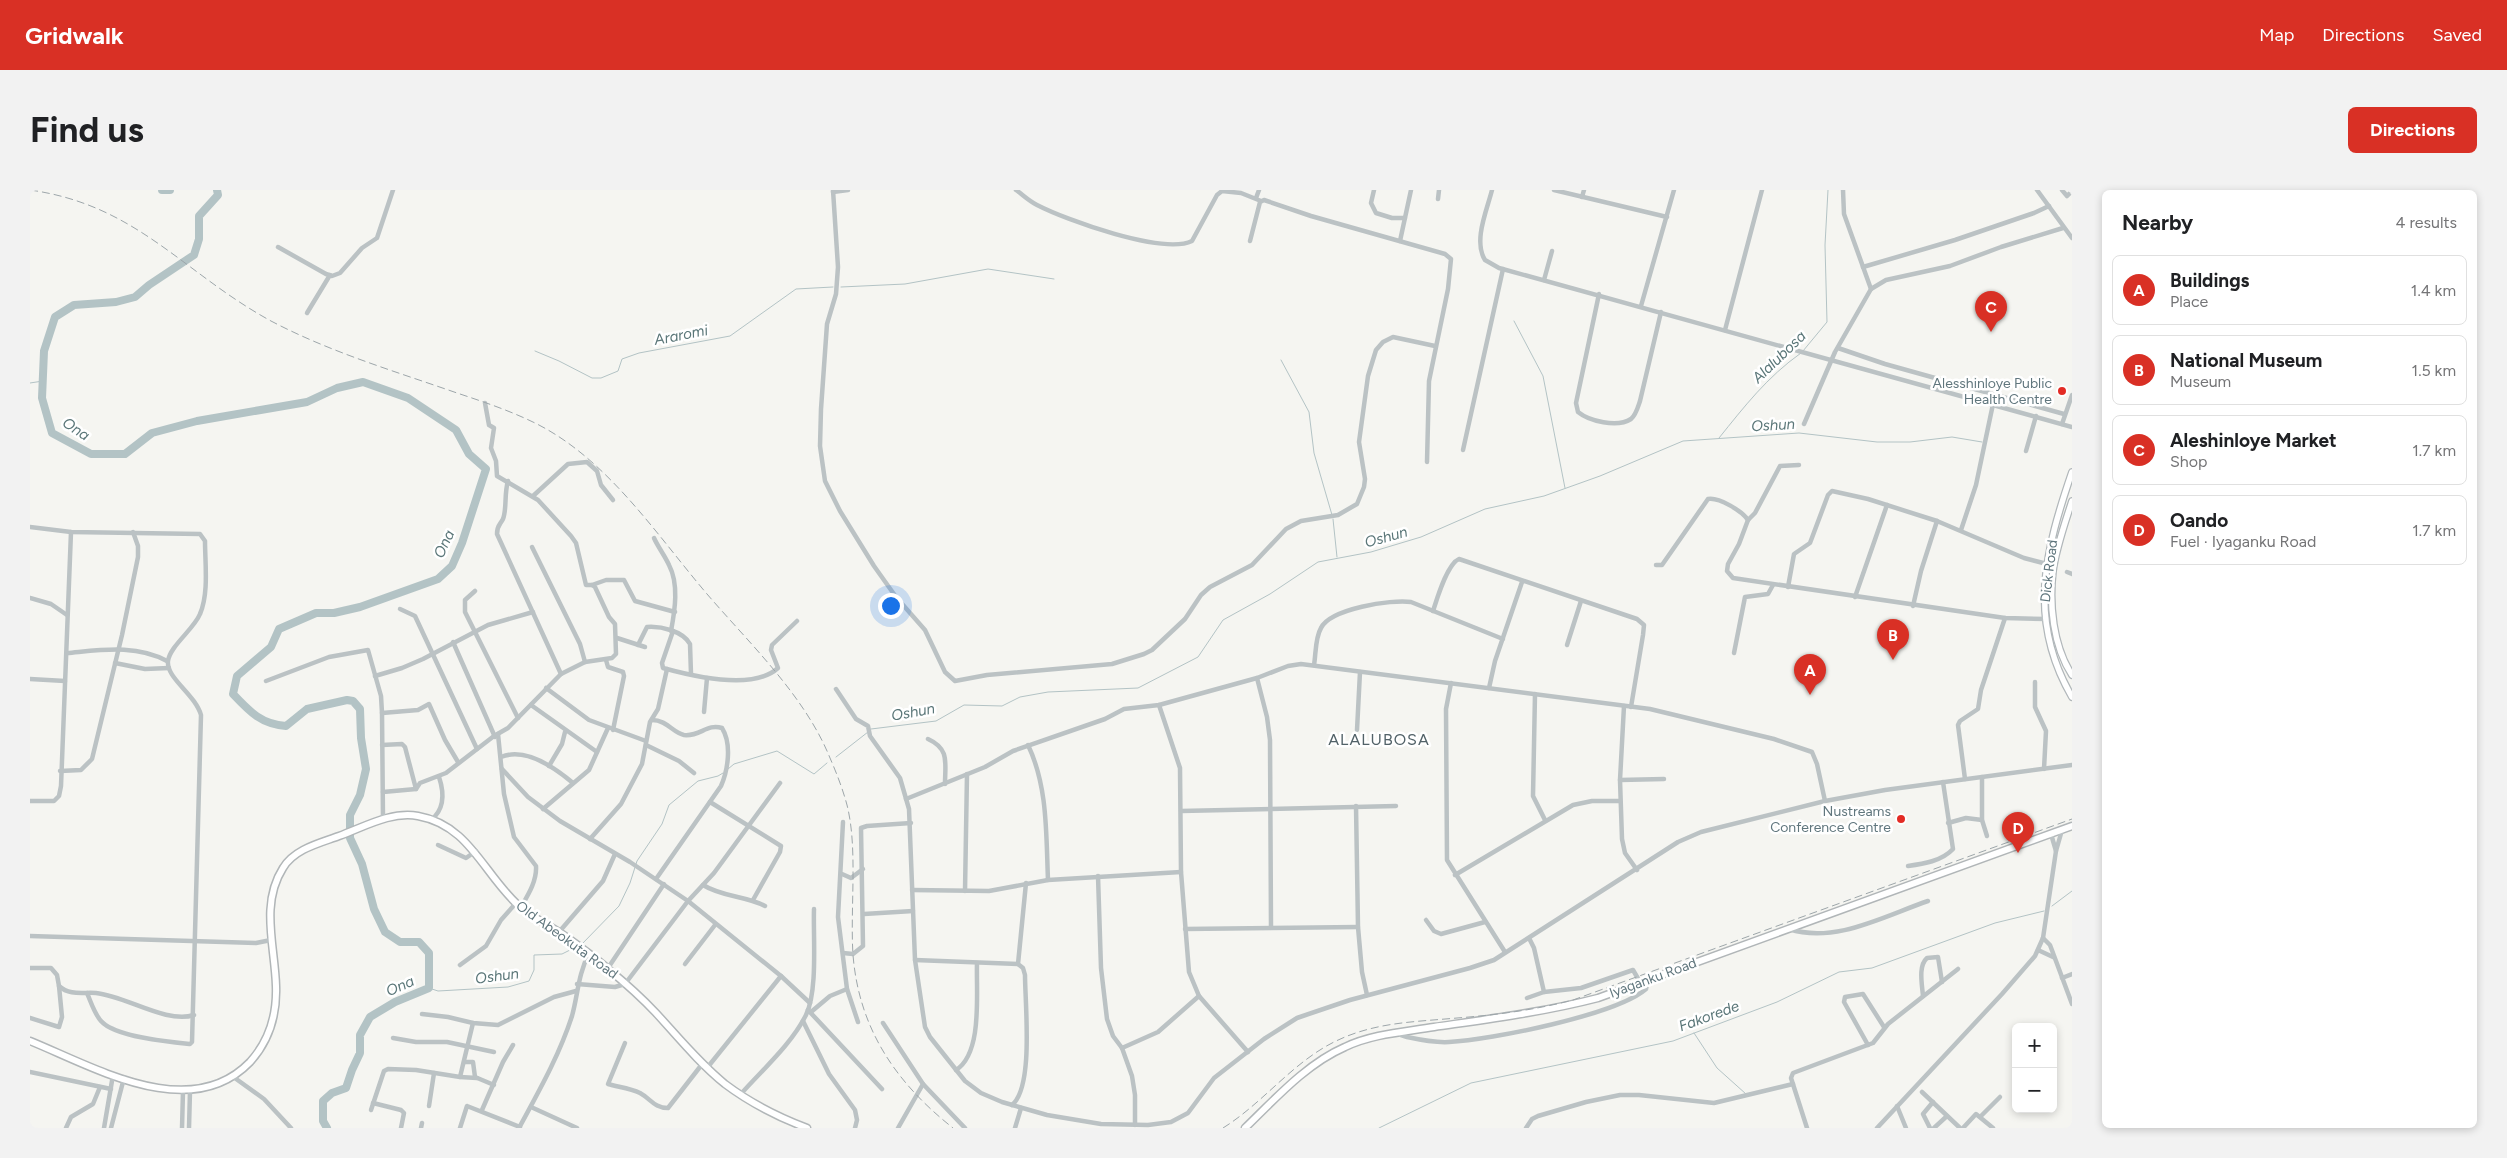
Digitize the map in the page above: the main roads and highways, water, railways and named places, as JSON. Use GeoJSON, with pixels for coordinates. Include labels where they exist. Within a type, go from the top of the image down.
{"type":"FeatureCollection","features":[{"type":"Feature","properties":{"kind":"highway","name":"Old Abeokuta Road"},"geometry":{"type":"LineString","coordinates":[[30,1041],[113,1075],[187,1091],[211,1086],[232,1076],[245,1067],[262,1046],[274,1018],[276,984],[271,940],[270,908],[273,890],[283,868],[292,857],[308,848],[383,819],[407,814],[431,820],[459,834],[476,851],[499,884],[518,905],[608,968],[642,998],[705,1065],[740,1095],[806,1128]]}},
{"type":"Feature","properties":{"kind":"highway","name":"Iyaganku Road"},"geometry":{"type":"LineString","coordinates":[[1245,1128],[1321,1060],[1356,1042],[1400,1032],[1557,1008],[1598,998],[2072,826]]}},
{"type":"Feature","properties":{"kind":"main road","name":"Dick Road"},"geometry":{"type":"LineString","coordinates":[[2072,472],[2053,532],[2047,564],[2045,619],[2053,655],[2072,697]]}},
{"type":"Feature","properties":{"kind":"main road","name":"Dick Road"},"geometry":{"type":"LineString","coordinates":[[2072,501],[2053,571],[2053,620],[2060,649],[2072,675]]}},
{"type":"Feature","properties":{"kind":"waterway","name":"Ona"},"geometry":{"type":"LineString","coordinates":[[162,190],[170,190]]}},
{"type":"Feature","properties":{"kind":"waterway","name":"Ona"},"geometry":{"type":"LineString","coordinates":[[217,190],[218,195],[199,216],[199,239],[194,255],[149,285],[135,297],[116,302],[74,305],[55,317],[44,351],[42,398],[52,433],[91,454],[125,454],[152,433],[197,421],[307,402],[337,388],[363,382],[408,398],[456,430],[469,454],[486,469],[462,543],[452,566],[438,579],[360,607],[334,613],[316,613],[279,629],[271,647],[237,676],[233,694],[257,716],[277,725],[286,726],[307,709],[347,700],[353,701],[360,709],[361,738],[366,769],[360,795],[350,815],[350,838],[362,864],[374,909],[385,932],[400,942],[419,942],[429,953],[429,988],[395,1002],[370,1017],[360,1035],[360,1053],[346,1088],[332,1093],[323,1101],[323,1121],[327,1128]]}},
{"type":"Feature","properties":{"kind":"waterway","name":"Alalubosa"},"geometry":{"type":"LineString","coordinates":[[1803,351],[1827,322],[1825,245],[1828,190]]}},
{"type":"Feature","properties":{"kind":"waterway","name":"Araromi"},"geometry":{"type":"LineString","coordinates":[[841,287],[905,284],[988,269],[1054,279]]}},
{"type":"Feature","properties":{"kind":"waterway","name":"Araromi"},"geometry":{"type":"LineString","coordinates":[[535,351],[592,378],[601,378],[618,371],[622,359],[639,353],[730,336],[796,289],[833,287]]}},
{"type":"Feature","properties":{"kind":"waterway"},"geometry":{"type":"LineString","coordinates":[[1514,321],[1543,376],[1565,488]]}},
{"type":"Feature","properties":{"kind":"waterway","name":"Alalubosa"},"geometry":{"type":"LineString","coordinates":[[1719,438],[1767,382],[1801,353]]}},
{"type":"Feature","properties":{"kind":"waterway"},"geometry":{"type":"LineString","coordinates":[[1281,360],[1309,412],[1314,453],[1332,515]]}},
{"type":"Feature","properties":{"kind":"waterway"},"geometry":{"type":"LineString","coordinates":[[30,383],[43,381]]}},
{"type":"Feature","properties":{"kind":"waterway","name":"Oshun"},"geometry":{"type":"LineString","coordinates":[[871,729],[936,721],[964,705],[1002,706],[1020,697],[1048,692],[1138,688],[1198,657],[1223,620],[1270,594],[1318,562],[1371,552],[1421,537],[1485,509],[1544,496],[1600,476],[1683,441],[1799,433],[1877,442],[1910,442],[1952,437],[1982,442]]}},
{"type":"Feature","properties":{"kind":"waterway"},"geometry":{"type":"LineString","coordinates":[[1333,519],[1337,557]]}},
{"type":"Feature","properties":{"kind":"waterway","name":"Oshun"},"geometry":{"type":"LineString","coordinates":[[836,757],[868,732]]}},
{"type":"Feature","properties":{"kind":"waterway","name":"Oshun"},"geometry":{"type":"LineString","coordinates":[[728,769],[734,764],[777,751],[814,774],[827,763]]}},
{"type":"Feature","properties":{"kind":"waterway","name":"Oshun"},"geometry":{"type":"LineString","coordinates":[[582,944],[619,906],[630,883],[637,861],[662,824],[669,805],[698,781],[723,773]]}},
{"type":"Feature","properties":{"kind":"waterway","name":"Fakorede"},"geometry":{"type":"LineString","coordinates":[[2052,906],[2072,891]]}},
{"type":"Feature","properties":{"kind":"waterway","name":"Fakorede"},"geometry":{"type":"LineString","coordinates":[[1379,1128],[1471,1083],[1673,1041],[1777,1002],[1839,972],[1872,968],[1995,923],[2044,911]]}},
{"type":"Feature","properties":{"kind":"waterway","name":"Oshun"},"geometry":{"type":"LineString","coordinates":[[429,988],[438,991],[508,987],[529,981],[534,970],[534,955],[562,954],[576,947]]}},
{"type":"Feature","properties":{"kind":"waterway"},"geometry":{"type":"LineString","coordinates":[[1694,1033],[1717,1068],[1746,1094]]}},
{"type":"Feature","properties":{"kind":"railway"},"geometry":{"type":"LineString","coordinates":[[30,190],[67,198],[100,210],[130,225],[240,302],[293,332],[339,352],[497,407],[537,424],[563,439],[609,478],[650,523],[707,594],[775,672],[806,713],[819,735],[840,782],[850,822],[853,859],[853,955],[863,1007],[872,1030],[898,1073],[914,1092],[953,1128]]}},
{"type":"Feature","properties":{"kind":"railway"},"geometry":{"type":"LineString","coordinates":[[1223,1128],[1238,1118],[1305,1061],[1334,1042],[1349,1035],[1394,1024],[1501,1014],[1573,1000],[2072,819]]}},
{"type":"Feature","properties":{"kind":"place","name":"Aleshinloye Market"},"geometry":{"type":"Point","coordinates":[1991,332]}},
{"type":"Feature","properties":{"kind":"place","name":"Alesshinloye Public Health Centre"},"geometry":{"type":"Point","coordinates":[2062,391]}},
{"type":"Feature","properties":{"kind":"place","name":"National Museum"},"geometry":{"type":"Point","coordinates":[1893,660]}},
{"type":"Feature","properties":{"kind":"place","name":"Buildings"},"geometry":{"type":"Point","coordinates":[1810,695]}},
{"type":"Feature","properties":{"kind":"place","name":"Nustreams Conference Centre"},"geometry":{"type":"Point","coordinates":[1901,819]}},
{"type":"Feature","properties":{"kind":"place","name":"Oando"},"geometry":{"type":"Point","coordinates":[2018,853]}},
{"type":"Feature","properties":{"kind":"district","name":"ALALUBOSA"},"geometry":{"type":"Point","coordinates":[1379,739]}}]}
